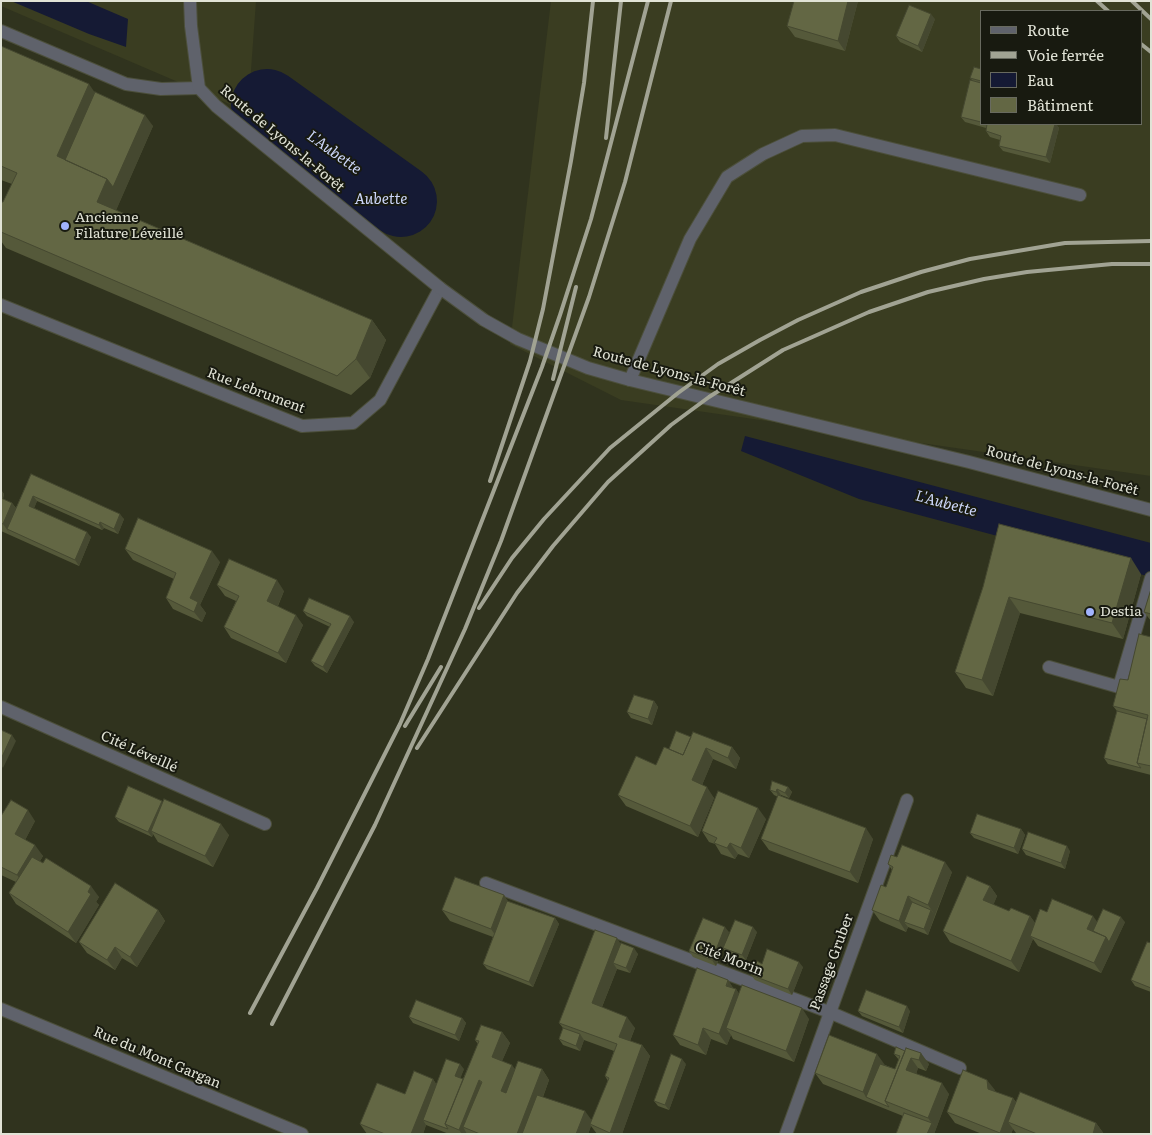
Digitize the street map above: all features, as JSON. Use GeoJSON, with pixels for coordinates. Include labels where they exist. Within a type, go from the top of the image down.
{"type":"FeatureCollection","features":[{"type":"Feature","properties":{"kind":"street"},"geometry":{"type":"LineString","coordinates":[[190,1],[191,26],[199,88]]}},
{"type":"Feature","properties":{"kind":"street","name":"Route de Lyons-la-Forêt"},"geometry":{"type":"LineString","coordinates":[[1,30],[126,84],[161,90],[199,88],[237,124],[440,288],[484,320],[518,339],[588,368],[630,380],[969,462],[1151,510]]}},
{"type":"Feature","properties":{"kind":"street"},"geometry":{"type":"LineString","coordinates":[[630,380],[690,239],[727,177],[763,154],[802,136],[835,135],[1080,195]]}},
{"type":"Feature","properties":{"kind":"street","name":"Rue Lebrument"},"geometry":{"type":"LineString","coordinates":[[1,305],[302,426],[353,423],[380,400],[440,288]]}},
{"type":"Feature","properties":{"kind":"street"},"geometry":{"type":"LineString","coordinates":[[1049,667],[1119,687],[1151,578]]}},
{"type":"Feature","properties":{"kind":"street","name":"Cité Léveillé"},"geometry":{"type":"LineString","coordinates":[[1,707],[265,824]]}},
{"type":"Feature","properties":{"kind":"street","name":"Passage Gruber"},"geometry":{"type":"LineString","coordinates":[[786,1134],[907,800]]}},
{"type":"Feature","properties":{"kind":"street","name":"Cité Morin"},"geometry":{"type":"LineString","coordinates":[[486,883],[829,1012],[960,1068]]}},
{"type":"Feature","properties":{"kind":"street","name":"Rue du Mont Gargan"},"geometry":{"type":"LineString","coordinates":[[1,1009],[302,1134]]}},
{"type":"Feature","properties":{"kind":"shaded area"},"geometry":{"type":"Polygon","coordinates":[[[1,1],[256,1],[248,112],[1,6],[1,1]]]}},
{"type":"Feature","properties":{"kind":"shaded area"},"geometry":{"type":"Polygon","coordinates":[[[551,1],[1151,1],[1151,476],[621,400],[510,344],[551,1]]]}},
{"type":"Feature","properties":{"kind":"water"},"geometry":{"type":"Polygon","coordinates":[[[11,1],[86,1],[128,19],[126,47],[89,34],[11,1]]]}},
{"type":"Feature","properties":{"kind":"water","name":"Aubette"},"geometry":{"type":"Polygon","coordinates":[[[268,95],[403,197],[384,223],[265,119],[268,95]]]}},
{"type":"Feature","properties":{"kind":"water"},"geometry":{"type":"Polygon","coordinates":[[[745,436],[1151,543],[1151,577],[859,499],[741,451],[745,436]]]}},
{"type":"Feature","properties":{"kind":"building"},"geometry":{"type":"Polygon","coordinates":[[[794,1],[848,1],[838,41],[787,26],[794,1]]]}},
{"type":"Feature","properties":{"kind":"building"},"geometry":{"type":"Polygon","coordinates":[[[909,5],[931,14],[918,46],[896,36],[909,5]]]}},
{"type":"Feature","properties":{"kind":"building","name":"Ancienne Filature Léveillé"},"geometry":{"type":"Polygon","coordinates":[[[1,46],[89,84],[57,156],[107,179],[97,202],[372,320],[356,359],[337,376],[1,232],[1,202],[3,202],[17,173],[1,166],[1,46]]]}},
{"type":"Feature","properties":{"kind":"building"},"geometry":{"type":"Polygon","coordinates":[[[974,67],[980,69],[980,81],[970,78],[974,67]]]}},
{"type":"Feature","properties":{"kind":"building"},"geometry":{"type":"Polygon","coordinates":[[[970,80],[980,83],[980,122],[961,117],[970,80]]]}},
{"type":"Feature","properties":{"kind":"building"},"geometry":{"type":"Polygon","coordinates":[[[95,92],[145,115],[113,187],[107,179],[65,160],[95,92]]]}},
{"type":"Feature","properties":{"kind":"building"},"geometry":{"type":"Polygon","coordinates":[[[987,125],[1055,125],[1046,157],[999,146],[1001,136],[986,131],[987,125]]]}},
{"type":"Feature","properties":{"kind":"building"},"geometry":{"type":"Polygon","coordinates":[[[31,474],[120,514],[114,529],[100,522],[99,525],[33,496],[29,506],[87,532],[75,560],[7,529],[31,474]]]}},
{"type":"Feature","properties":{"kind":"building"},"geometry":{"type":"Polygon","coordinates":[[[1,498],[12,503],[3,524],[1,523],[1,498]]]}},
{"type":"Feature","properties":{"kind":"building"},"geometry":{"type":"Polygon","coordinates":[[[138,518],[212,551],[190,598],[198,602],[194,612],[166,598],[176,573],[125,549],[138,518]]]}},
{"type":"Feature","properties":{"kind":"building"},"geometry":{"type":"Polygon","coordinates":[[[999,524],[1131,558],[1112,623],[1009,597],[982,680],[955,672],[983,587],[999,524]]]}},
{"type":"Feature","properties":{"kind":"building"},"geometry":{"type":"Polygon","coordinates":[[[229,559],[277,580],[267,601],[296,615],[278,653],[224,627],[239,596],[217,585],[229,559]]]}},
{"type":"Feature","properties":{"kind":"building"},"geometry":{"type":"Polygon","coordinates":[[[1151,589],[1151,614],[1144,612],[1151,589]]]}},
{"type":"Feature","properties":{"kind":"building"},"geometry":{"type":"Polygon","coordinates":[[[309,598],[350,616],[323,667],[311,661],[331,624],[303,611],[309,598]]]}},
{"type":"Feature","properties":{"kind":"building"},"geometry":{"type":"Polygon","coordinates":[[[1139,634],[1151,637],[1151,766],[1137,763],[1148,715],[1113,706],[1120,679],[1128,680],[1139,634]]]}},
{"type":"Feature","properties":{"kind":"building"},"geometry":{"type":"Polygon","coordinates":[[[634,695],[654,701],[648,719],[627,712],[634,695]]]}},
{"type":"Feature","properties":{"kind":"building"},"geometry":{"type":"Polygon","coordinates":[[[1117,711],[1147,719],[1137,763],[1141,768],[1104,758],[1117,711]]]}},
{"type":"Feature","properties":{"kind":"building"},"geometry":{"type":"Polygon","coordinates":[[[1,730],[12,735],[1,759],[1,730]]]}},
{"type":"Feature","properties":{"kind":"building"},"geometry":{"type":"Polygon","coordinates":[[[676,731],[691,737],[683,755],[669,749],[676,731]]]}},
{"type":"Feature","properties":{"kind":"building"},"geometry":{"type":"Polygon","coordinates":[[[693,732],[732,747],[728,758],[706,748],[692,780],[707,787],[690,826],[618,795],[636,756],[656,765],[664,747],[683,755],[693,732]]]}},
{"type":"Feature","properties":{"kind":"building"},"geometry":{"type":"Polygon","coordinates":[[[772,781],[788,787],[785,793],[777,789],[776,792],[770,790],[772,781]]]}},
{"type":"Feature","properties":{"kind":"building"},"geometry":{"type":"Polygon","coordinates":[[[128,786],[162,801],[148,832],[115,817],[128,786]]]}},
{"type":"Feature","properties":{"kind":"building"},"geometry":{"type":"Polygon","coordinates":[[[718,791],[758,808],[741,848],[730,843],[727,848],[714,843],[717,838],[702,831],[718,791]]]}},
{"type":"Feature","properties":{"kind":"building"},"geometry":{"type":"Polygon","coordinates":[[[778,795],[866,828],[850,872],[761,839],[778,795]]]}},
{"type":"Feature","properties":{"kind":"building"},"geometry":{"type":"Polygon","coordinates":[[[164,799],[221,824],[205,856],[151,831],[164,799]]]}},
{"type":"Feature","properties":{"kind":"building"},"geometry":{"type":"Polygon","coordinates":[[[11,800],[28,810],[15,834],[35,845],[17,875],[1,867],[1,816],[11,800]]]}},
{"type":"Feature","properties":{"kind":"building"},"geometry":{"type":"Polygon","coordinates":[[[977,814],[1021,829],[1014,848],[970,833],[977,814]]]}},
{"type":"Feature","properties":{"kind":"building"},"geometry":{"type":"Polygon","coordinates":[[[1028,832],[1067,846],[1061,863],[1022,849],[1028,832]]]}},
{"type":"Feature","properties":{"kind":"building"},"geometry":{"type":"Polygon","coordinates":[[[902,845],[945,862],[928,905],[908,896],[899,921],[872,910],[881,885],[886,887],[893,867],[888,864],[891,855],[897,857],[902,845]]]}},
{"type":"Feature","properties":{"kind":"building"},"geometry":{"type":"Polygon","coordinates":[[[32,857],[43,863],[46,858],[91,886],[88,892],[91,894],[68,932],[9,893],[32,857]]]}},
{"type":"Feature","properties":{"kind":"building"},"geometry":{"type":"Polygon","coordinates":[[[967,876],[990,886],[983,900],[1009,911],[1011,908],[1030,916],[1011,961],[943,931],[967,876]]]}},
{"type":"Feature","properties":{"kind":"building"},"geometry":{"type":"Polygon","coordinates":[[[455,877],[504,895],[491,929],[442,910],[455,877]]]}},
{"type":"Feature","properties":{"kind":"building"},"geometry":{"type":"Polygon","coordinates":[[[115,883],[158,910],[130,957],[115,947],[107,960],[79,942],[115,883]]]}},
{"type":"Feature","properties":{"kind":"building"},"geometry":{"type":"Polygon","coordinates":[[[1052,899],[1093,916],[1087,929],[1106,937],[1094,963],[1030,936],[1040,909],[1047,912],[1052,899]]]}},
{"type":"Feature","properties":{"kind":"building"},"geometry":{"type":"Polygon","coordinates":[[[507,901],[555,918],[529,982],[483,964],[507,901]]]}},
{"type":"Feature","properties":{"kind":"building"},"geometry":{"type":"Polygon","coordinates":[[[912,902],[931,910],[924,929],[904,922],[912,902]]]}},
{"type":"Feature","properties":{"kind":"building"},"geometry":{"type":"Polygon","coordinates":[[[1103,909],[1121,917],[1109,942],[1106,937],[1093,931],[1103,909]]]}},
{"type":"Feature","properties":{"kind":"building"},"geometry":{"type":"Polygon","coordinates":[[[703,918],[725,927],[712,960],[689,951],[703,918]]]}},
{"type":"Feature","properties":{"kind":"building"},"geometry":{"type":"Polygon","coordinates":[[[735,920],[753,927],[742,955],[723,948],[735,920]]]}},
{"type":"Feature","properties":{"kind":"building"},"geometry":{"type":"Polygon","coordinates":[[[595,930],[617,938],[592,1003],[627,1017],[619,1037],[642,1045],[610,1133],[590,1124],[609,1078],[605,1076],[617,1044],[559,1023],[595,930]]]}},
{"type":"Feature","properties":{"kind":"building"},"geometry":{"type":"Polygon","coordinates":[[[1147,942],[1151,943],[1151,988],[1131,980],[1147,942]]]}},
{"type":"Feature","properties":{"kind":"building"},"geometry":{"type":"Polygon","coordinates":[[[621,943],[634,948],[626,968],[613,963],[621,943]]]}},
{"type":"Feature","properties":{"kind":"building"},"geometry":{"type":"Polygon","coordinates":[[[767,949],[799,962],[788,989],[751,975],[757,961],[762,964],[767,949]]]}},
{"type":"Feature","properties":{"kind":"building"},"geometry":{"type":"Polygon","coordinates":[[[697,968],[728,980],[726,986],[736,989],[719,1034],[703,1028],[698,1045],[673,1035],[697,968]]]}},
{"type":"Feature","properties":{"kind":"building"},"geometry":{"type":"Polygon","coordinates":[[[742,985],[802,1008],[786,1051],[726,1028],[742,985]]]}},
{"type":"Feature","properties":{"kind":"building"},"geometry":{"type":"Polygon","coordinates":[[[866,990],[907,1006],[899,1027],[858,1011],[866,990]]]}},
{"type":"Feature","properties":{"kind":"building"},"geometry":{"type":"Polygon","coordinates":[[[416,1000],[462,1018],[455,1035],[409,1017],[416,1000]]]}},
{"type":"Feature","properties":{"kind":"building"},"geometry":{"type":"Polygon","coordinates":[[[481,1025],[502,1032],[492,1057],[512,1065],[501,1091],[506,1093],[518,1061],[542,1069],[517,1134],[480,1134],[463,1127],[482,1082],[479,1080],[459,1130],[445,1124],[479,1041],[475,1040],[481,1025]]]}},
{"type":"Feature","properties":{"kind":"building"},"geometry":{"type":"Polygon","coordinates":[[[563,1028],[580,1034],[576,1046],[559,1039],[563,1028]]]}},
{"type":"Feature","properties":{"kind":"building"},"geometry":{"type":"Polygon","coordinates":[[[829,1035],[877,1054],[863,1092],[815,1073],[829,1035]]]}},
{"type":"Feature","properties":{"kind":"building"},"geometry":{"type":"Polygon","coordinates":[[[896,1047],[905,1051],[885,1101],[889,1107],[866,1097],[880,1064],[895,1069],[900,1056],[894,1054],[896,1047]]]}},
{"type":"Feature","properties":{"kind":"building"},"geometry":{"type":"Polygon","coordinates":[[[906,1048],[921,1053],[919,1060],[911,1058],[906,1070],[942,1083],[928,1118],[885,1101],[906,1048]]]}},
{"type":"Feature","properties":{"kind":"building"},"geometry":{"type":"Polygon","coordinates":[[[671,1054],[682,1059],[665,1105],[654,1101],[671,1054]]]}},
{"type":"Feature","properties":{"kind":"building"},"geometry":{"type":"Polygon","coordinates":[[[446,1059],[460,1064],[455,1076],[463,1079],[445,1124],[448,1129],[423,1120],[446,1059]]]}},
{"type":"Feature","properties":{"kind":"building"},"geometry":{"type":"Polygon","coordinates":[[[963,1070],[987,1080],[988,1089],[1013,1098],[1000,1133],[947,1112],[963,1070]]]}},
{"type":"Feature","properties":{"kind":"building"},"geometry":{"type":"Polygon","coordinates":[[[414,1071],[433,1079],[411,1134],[385,1134],[360,1124],[377,1083],[405,1094],[414,1071]]]}},
{"type":"Feature","properties":{"kind":"building"},"geometry":{"type":"Polygon","coordinates":[[[1020,1092],[1096,1123],[1093,1134],[1037,1134],[1008,1122],[1020,1092]]]}},
{"type":"Feature","properties":{"kind":"building"},"geometry":{"type":"Polygon","coordinates":[[[537,1095],[585,1111],[576,1134],[522,1134],[537,1095]]]}},
{"type":"Feature","properties":{"kind":"building"},"geometry":{"type":"Polygon","coordinates":[[[904,1113],[932,1123],[927,1134],[896,1134],[904,1113]]]}},
{"type":"Feature","properties":{"kind":"waterway","name":"L'Aubette"},"geometry":{"type":"LineString","coordinates":[[267,105],[401,201]]}},
{"type":"Feature","properties":{"kind":"railway"},"geometry":{"type":"LineString","coordinates":[[490,481],[530,361],[543,309],[584,83],[593,1]]}},
{"type":"Feature","properties":{"kind":"railway"},"geometry":{"type":"LineString","coordinates":[[606,138],[621,1]]}},
{"type":"Feature","properties":{"kind":"railway"},"geometry":{"type":"LineString","coordinates":[[250,1013],[317,888],[400,724],[428,659],[542,367],[560,315],[591,219],[648,1]]}},
{"type":"Feature","properties":{"kind":"railway"},"geometry":{"type":"LineString","coordinates":[[272,1024],[375,825],[465,629],[501,541],[589,297],[625,182],[671,1]]}},
{"type":"Feature","properties":{"kind":"railway"},"geometry":{"type":"LineString","coordinates":[[1097,1],[1107,10]]}},
{"type":"Feature","properties":{"kind":"railway"},"geometry":{"type":"LineString","coordinates":[[1132,1],[1142,10]]}},
{"type":"Feature","properties":{"kind":"railway"},"geometry":{"type":"LineString","coordinates":[[1142,10],[1151,19]]}},
{"type":"Feature","properties":{"kind":"railway"},"geometry":{"type":"LineString","coordinates":[[1142,45],[1151,52]]}},
{"type":"Feature","properties":{"kind":"railway"},"geometry":{"type":"LineString","coordinates":[[479,608],[512,558],[544,519],[610,448],[678,393],[718,364],[760,340],[798,320],[861,292],[921,272],[970,259],[1065,243],[1151,241]]}},
{"type":"Feature","properties":{"kind":"railway"},"geometry":{"type":"LineString","coordinates":[[417,748],[517,593],[553,546],[608,482],[671,425],[709,397],[783,350],[869,312],[928,292],[984,279],[1027,272],[1112,264],[1151,264]]}},
{"type":"Feature","properties":{"kind":"railway"},"geometry":{"type":"LineString","coordinates":[[553,379],[576,287]]}},
{"type":"Feature","properties":{"kind":"railway"},"geometry":{"type":"LineString","coordinates":[[405,726],[441,667]]}},
{"type":"Feature","properties":{"kind":"place","name":"Ancienne Filature Léveillé"},"geometry":{"type":"Point","coordinates":[65,226]}},
{"type":"Feature","properties":{"kind":"place","name":"Destia"},"geometry":{"type":"Point","coordinates":[1090,612]}}]}
